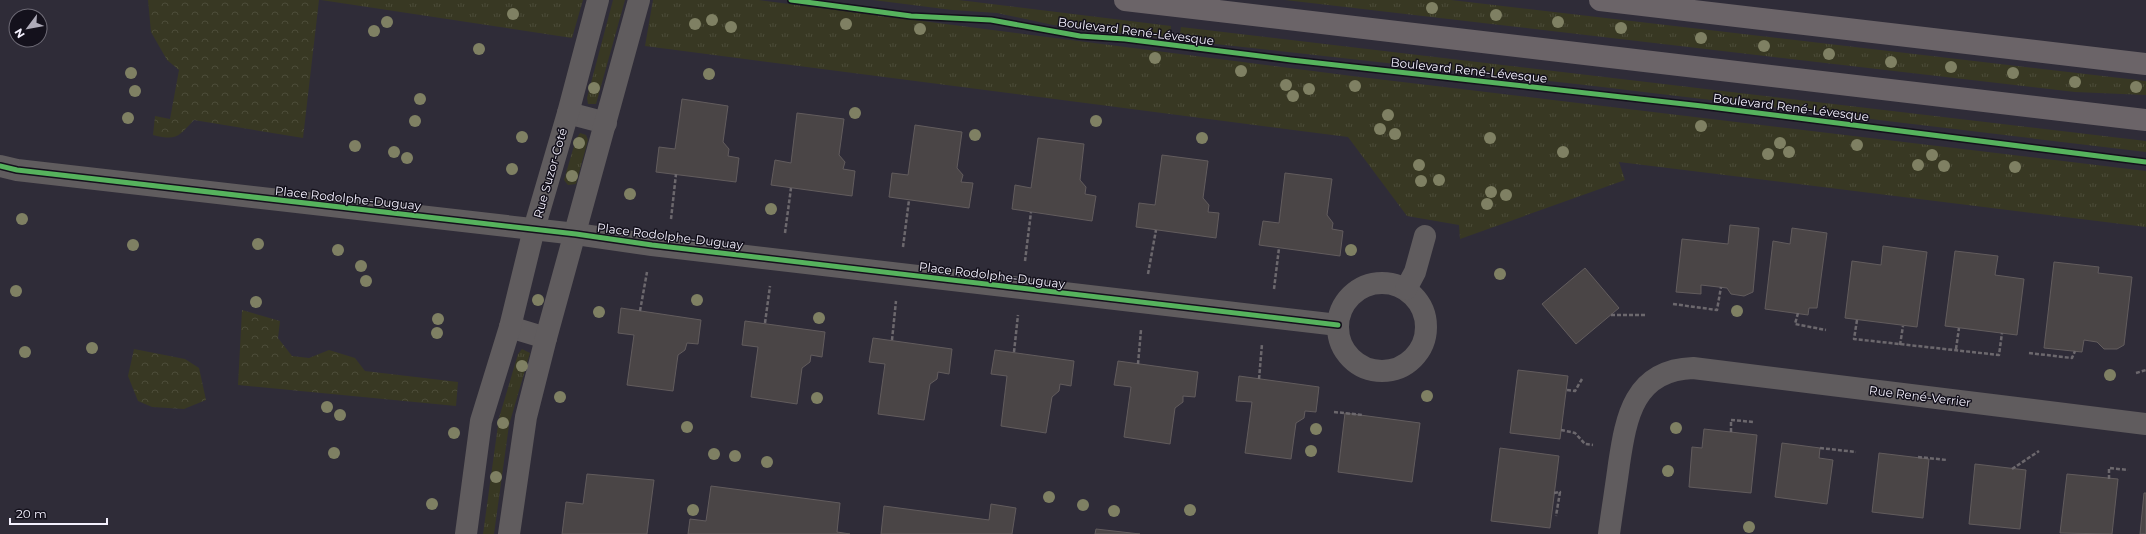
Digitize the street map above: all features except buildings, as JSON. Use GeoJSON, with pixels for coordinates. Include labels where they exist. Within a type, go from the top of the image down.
{"type":"FeatureCollection","features":[{"type":"Feature","properties":{"kind":"main road"},"geometry":{"type":"LineString","coordinates":[[1126,0],[2146,120]]}},
{"type":"Feature","properties":{"kind":"main road"},"geometry":{"type":"LineString","coordinates":[[1600,0],[2146,64]]}},
{"type":"Feature","properties":{"kind":"street","name":"Rue Suzor-Coté"},"geometry":{"type":"LineString","coordinates":[[466,534],[481,421],[510,327],[534,229],[568,113],[598,0]]}},
{"type":"Feature","properties":{"kind":"street"},"geometry":{"type":"LineString","coordinates":[[510,534],[526,417],[546,338],[576,234],[639,0]]}},
{"type":"Feature","properties":{"kind":"street","name":"Rue Suzor-Coté"},"geometry":{"type":"LineString","coordinates":[[568,113],[606,123]]}},
{"type":"Feature","properties":{"kind":"street","name":"Place Rodolphe-Duguay"},"geometry":{"type":"LineString","coordinates":[[0,166],[17,170],[534,229],[660,246],[1338,325]]}},
{"type":"Feature","properties":{"kind":"street"},"geometry":{"type":"LineString","coordinates":[[1406,289],[1415,272],[1425,236]]}},
{"type":"Feature","properties":{"kind":"street"},"geometry":{"type":"LineString","coordinates":[[1383,282],[1406,289],[1418,300],[1424,312],[1427,326],[1424,341],[1418,353],[1408,363],[1395,370],[1382,372],[1367,369],[1355,362],[1345,352],[1340,339],[1338,325],[1344,306],[1357,290],[1369,284],[1383,282]]}},
{"type":"Feature","properties":{"kind":"street"},"geometry":{"type":"LineString","coordinates":[[510,327],[546,338]]}},
{"type":"Feature","properties":{"kind":"street","name":"Rue René-Verrier"},"geometry":{"type":"LineString","coordinates":[[1609,534],[1627,419],[1637,398],[1648,384],[1668,372],[1677,369],[1693,368],[2146,424]]}},
{"type":"Feature","properties":{"kind":"path"},"geometry":{"type":"LineString","coordinates":[[640,311],[660,246],[676,174]]}},
{"type":"Feature","properties":{"kind":"path"},"geometry":{"type":"LineString","coordinates":[[765,323],[791,188]]}},
{"type":"Feature","properties":{"kind":"path"},"geometry":{"type":"LineString","coordinates":[[892,340],[909,200]]}},
{"type":"Feature","properties":{"kind":"path"},"geometry":{"type":"LineString","coordinates":[[1259,379],[1267,317],[1279,248]]}},
{"type":"Feature","properties":{"kind":"path"},"geometry":{"type":"LineString","coordinates":[[1673,304],[1717,310],[1721,287]]}},
{"type":"Feature","properties":{"kind":"path"},"geometry":{"type":"LineString","coordinates":[[1798,314],[1795,324],[1826,330]]}},
{"type":"Feature","properties":{"kind":"path"},"geometry":{"type":"LineString","coordinates":[[1611,315],[1647,315]]}},
{"type":"Feature","properties":{"kind":"path"},"geometry":{"type":"LineString","coordinates":[[1857,320],[1854,339],[1999,355],[2002,333]]}},
{"type":"Feature","properties":{"kind":"path"},"geometry":{"type":"LineString","coordinates":[[1900,345],[1903,326]]}},
{"type":"Feature","properties":{"kind":"path"},"geometry":{"type":"LineString","coordinates":[[1956,350],[1959,328]]}},
{"type":"Feature","properties":{"kind":"path"},"geometry":{"type":"LineString","coordinates":[[2030,353],[2072,358],[2075,351]]}},
{"type":"Feature","properties":{"kind":"path"},"geometry":{"type":"LineString","coordinates":[[2136,373],[2146,370]]}},
{"type":"Feature","properties":{"kind":"path"},"geometry":{"type":"LineString","coordinates":[[1566,390],[1575,391],[1582,379]]}},
{"type":"Feature","properties":{"kind":"path"},"geometry":{"type":"LineString","coordinates":[[1334,412],[1363,415]]}},
{"type":"Feature","properties":{"kind":"path"},"geometry":{"type":"LineString","coordinates":[[1731,432],[1731,420],[1754,422]]}},
{"type":"Feature","properties":{"kind":"path"},"geometry":{"type":"LineString","coordinates":[[1561,430],[1575,433],[1584,444],[1622,447]]}},
{"type":"Feature","properties":{"kind":"path"},"geometry":{"type":"LineString","coordinates":[[1820,448],[1856,452]]}},
{"type":"Feature","properties":{"kind":"path"},"geometry":{"type":"LineString","coordinates":[[2012,469],[2039,451]]}},
{"type":"Feature","properties":{"kind":"path"},"geometry":{"type":"LineString","coordinates":[[1918,457],[1947,460]]}},
{"type":"Feature","properties":{"kind":"path"},"geometry":{"type":"LineString","coordinates":[[2109,479],[2109,468],[2128,470]]}},
{"type":"Feature","properties":{"kind":"path"},"geometry":{"type":"LineString","coordinates":[[1554,493],[1560,492],[1556,516]]}},
{"type":"Feature","properties":{"kind":"green space"},"geometry":{"type":"Polygon","coordinates":[[[148,0],[319,0],[303,138],[194,120],[176,136],[167,138],[153,135],[155,116],[170,119],[179,70],[167,60],[151,32],[148,0]]]}},
{"type":"Feature","properties":{"kind":"green space"},"geometry":{"type":"Polygon","coordinates":[[[321,0],[583,0],[572,38],[321,0]]]}},
{"type":"Feature","properties":{"kind":"green space"},"geometry":{"type":"Polygon","coordinates":[[[613,0],[625,0],[596,104],[588,104],[587,98],[613,0]]]}},
{"type":"Feature","properties":{"kind":"green space"},"geometry":{"type":"Polygon","coordinates":[[[653,0],[759,0],[1352,76],[2146,171],[2146,227],[1619,162],[1625,180],[1460,239],[1459,225],[1407,216],[1348,137],[645,46],[653,0]]]}},
{"type":"Feature","properties":{"kind":"green space"},"geometry":{"type":"Polygon","coordinates":[[[873,0],[959,0],[1171,26],[1170,39],[1053,25],[997,13],[952,10],[873,0]]]}},
{"type":"Feature","properties":{"kind":"green space"},"geometry":{"type":"Polygon","coordinates":[[[1285,0],[1451,0],[2146,81],[2146,95],[2075,92],[1285,0]]]}},
{"type":"Feature","properties":{"kind":"green space"},"geometry":{"type":"Polygon","coordinates":[[[1181,27],[2146,141],[2146,152],[1585,85],[1179,40],[1181,27]]]}},
{"type":"Feature","properties":{"kind":"green space"},"geometry":{"type":"Polygon","coordinates":[[[580,133],[586,135],[588,140],[576,184],[568,185],[564,180],[576,139],[580,133]]]}},
{"type":"Feature","properties":{"kind":"green space"},"geometry":{"type":"Polygon","coordinates":[[[242,310],[280,321],[278,338],[292,356],[309,358],[329,350],[355,358],[365,371],[458,382],[456,406],[238,385],[242,310]]]}},
{"type":"Feature","properties":{"kind":"green space"},"geometry":{"type":"Polygon","coordinates":[[[134,349],[185,359],[199,368],[206,400],[184,409],[152,407],[138,401],[128,376],[134,349]]]}},
{"type":"Feature","properties":{"kind":"green space"},"geometry":{"type":"Polygon","coordinates":[[[522,349],[530,353],[509,425],[494,534],[483,534],[499,418],[518,354],[522,349]]]}},
{"type":"Feature","properties":{"kind":"cycle path","name":"Boulevard René-Lévesque"},"geometry":{"type":"LineString","coordinates":[[791,0],[911,16],[991,20],[1080,36],[1125,39],[1291,60],[1702,106],[2146,162]]}},
{"type":"Feature","properties":{"kind":"cycle path"},"geometry":{"type":"LineString","coordinates":[[0,166],[17,170],[576,234],[652,245],[1338,325]]}}]}
